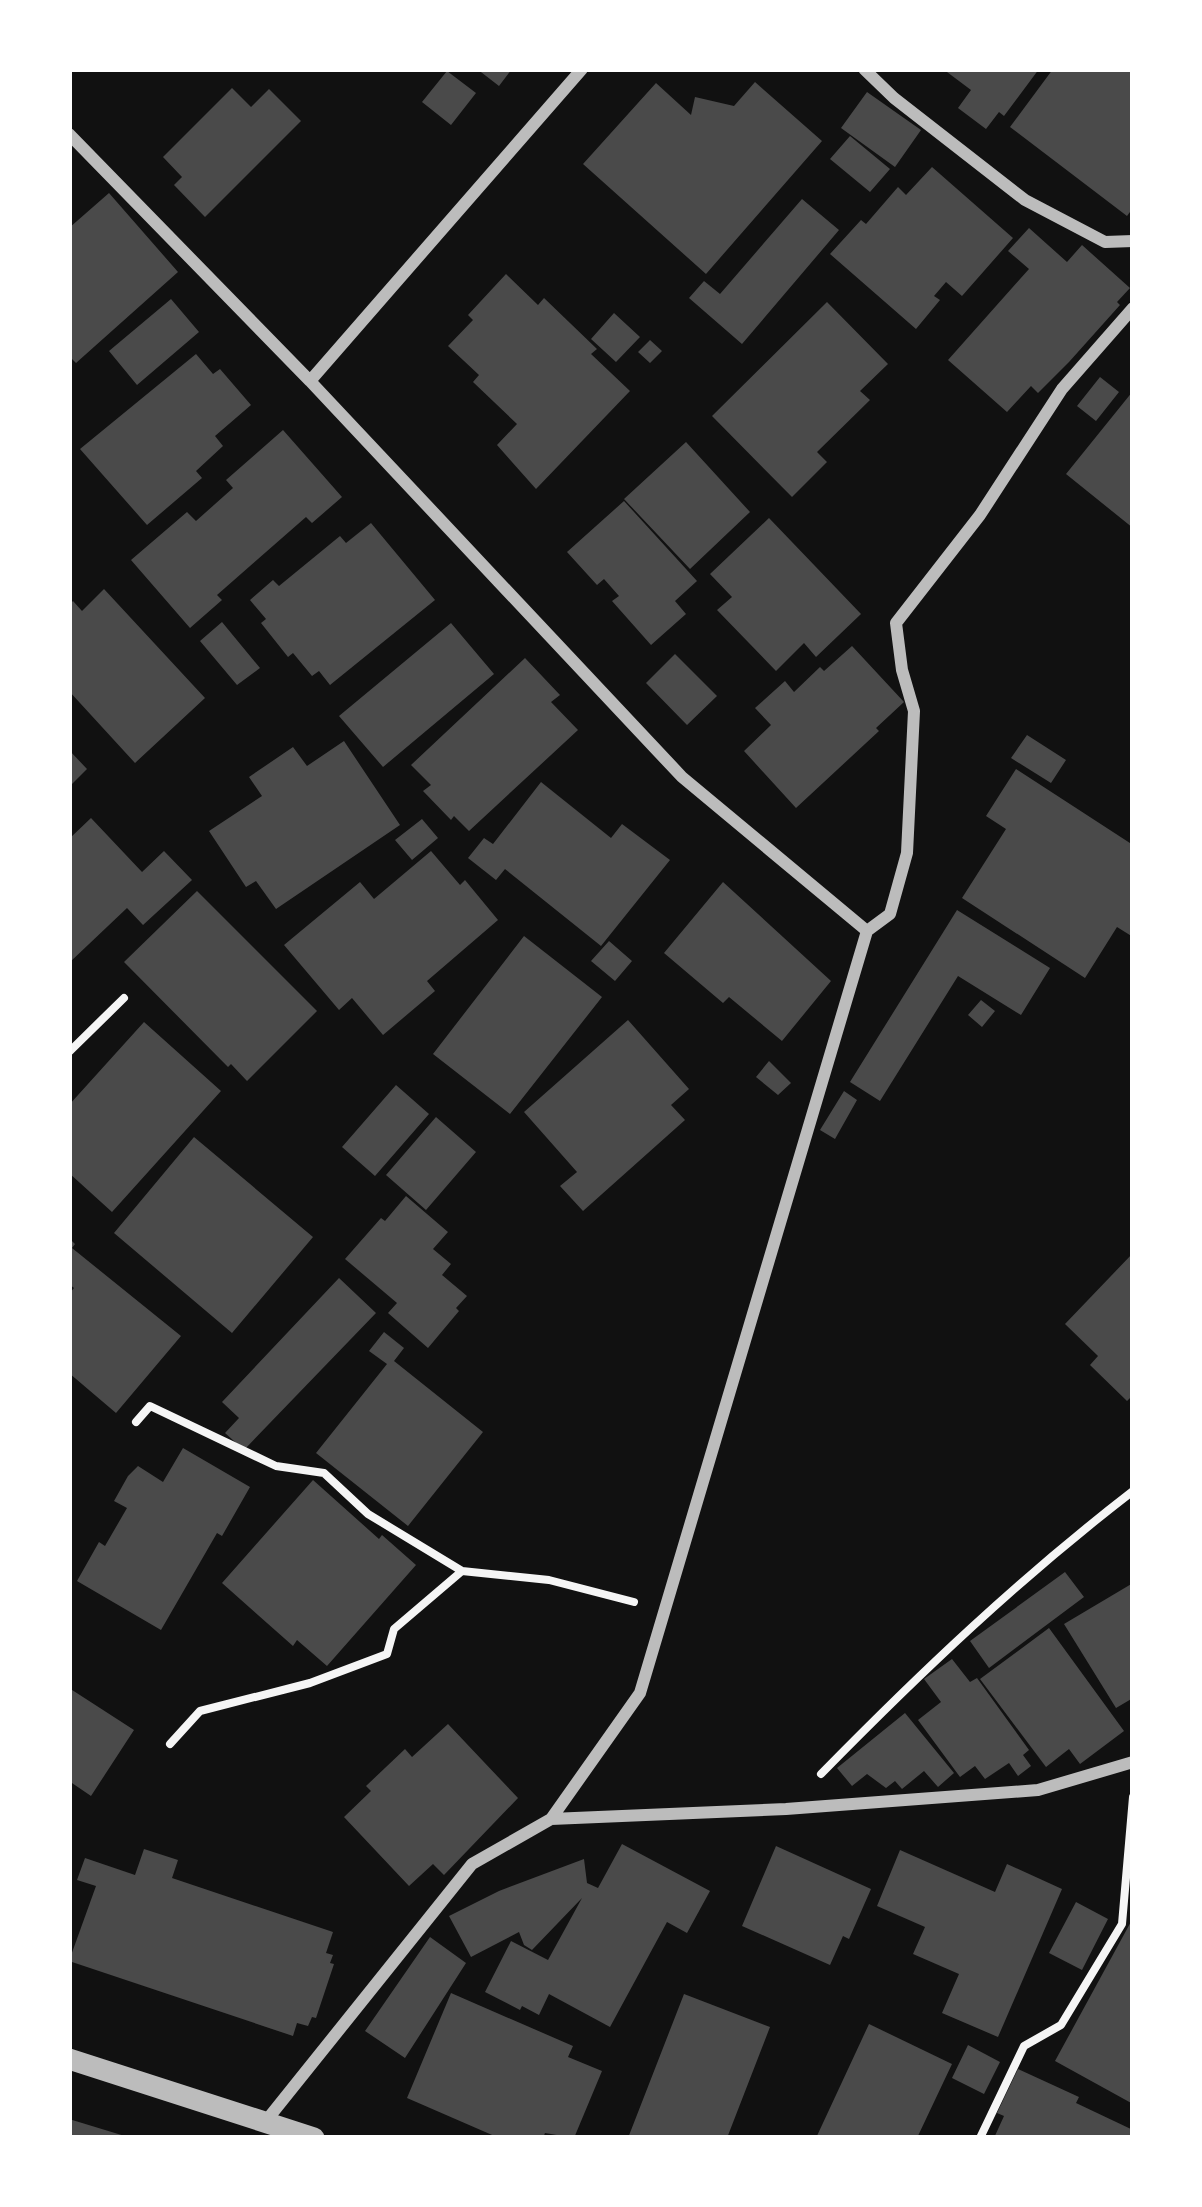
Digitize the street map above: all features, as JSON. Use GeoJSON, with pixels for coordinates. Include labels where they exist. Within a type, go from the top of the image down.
{"type":"FeatureCollection","features":[{"type":"Feature","properties":{"kind":"street"},"geometry":{"type":"LineString","coordinates":[[310,382],[582,69]]}},
{"type":"Feature","properties":{"kind":"street"},"geometry":{"type":"LineString","coordinates":[[864,69],[1025,200],[1105,242],[1133,241]]}},
{"type":"Feature","properties":{"kind":"street"},"geometry":{"type":"LineString","coordinates":[[69,134],[682,777],[867,931]]}},
{"type":"Feature","properties":{"kind":"street"},"geometry":{"type":"LineString","coordinates":[[266,2121],[472,1864],[551,1819],[640,1693],[867,931],[890,914],[907,854],[914,711],[896,623],[980,515],[1062,389],[1133,308]]}},
{"type":"Feature","properties":{"kind":"street"},"geometry":{"type":"LineString","coordinates":[[551,1819],[786,1809],[1038,1790],[1133,1762]]}},
{"type":"Feature","properties":{"kind":"street"},"geometry":{"type":"LineString","coordinates":[[69,2059],[314,2138]]}},
{"type":"Feature","properties":{"kind":"path"},"geometry":{"type":"LineString","coordinates":[[69,1052],[124,998]]}},
{"type":"Feature","properties":{"kind":"path"},"geometry":{"type":"LineString","coordinates":[[136,1422],[150,1406],[276,1466],[324,1474],[368,1514],[462,1571],[549,1580],[665,1610]]}},
{"type":"Feature","properties":{"kind":"path"},"geometry":{"type":"LineString","coordinates":[[786,1809],[943,1650],[1133,1491]]}},
{"type":"Feature","properties":{"kind":"path"},"geometry":{"type":"LineString","coordinates":[[170,1744],[200,1711],[310,1683],[387,1654],[394,1629],[462,1571]]}},
{"type":"Feature","properties":{"kind":"path"},"geometry":{"type":"LineString","coordinates":[[980,2138],[1024,2046],[1060,2025],[1122,1924],[1133,1797]]}},
{"type":"Feature","properties":{"kind":"building"},"geometry":{"type":"Polygon","coordinates":[[[477,69],[512,69],[499,86],[477,69]]]}},
{"type":"Feature","properties":{"kind":"building"},"geometry":{"type":"Polygon","coordinates":[[[943,69],[1039,69],[1004,116],[999,112],[986,129],[958,108],[971,90],[943,69]]]}},
{"type":"Feature","properties":{"kind":"building"},"geometry":{"type":"Polygon","coordinates":[[[1053,69],[1133,69],[1133,208],[1127,216],[1010,127],[1053,69]]]}},
{"type":"Feature","properties":{"kind":"building"},"geometry":{"type":"Polygon","coordinates":[[[447,71],[476,93],[451,125],[422,102],[447,71]]]}},
{"type":"Feature","properties":{"kind":"building"},"geometry":{"type":"Polygon","coordinates":[[[755,82],[822,141],[706,274],[583,164],[656,83],[691,115],[695,97],[734,106],[755,82]]]}},
{"type":"Feature","properties":{"kind":"building"},"geometry":{"type":"Polygon","coordinates":[[[232,88],[251,107],[269,89],[301,121],[205,217],[174,185],[182,177],[163,157],[232,88]]]}},
{"type":"Feature","properties":{"kind":"building"},"geometry":{"type":"Polygon","coordinates":[[[867,92],[921,130],[895,167],[841,128],[867,92]]]}},
{"type":"Feature","properties":{"kind":"building"},"geometry":{"type":"Polygon","coordinates":[[[850,136],[890,169],[870,192],[830,159],[850,136]]]}},
{"type":"Feature","properties":{"kind":"building"},"geometry":{"type":"Polygon","coordinates":[[[932,167],[1013,238],[962,296],[946,282],[934,296],[940,300],[916,329],[830,254],[861,220],[866,224],[898,187],[906,195],[932,167]]]}},
{"type":"Feature","properties":{"kind":"building"},"geometry":{"type":"Polygon","coordinates":[[[109,193],[178,272],[76,363],[69,356],[69,228],[109,193]]]}},
{"type":"Feature","properties":{"kind":"building"},"geometry":{"type":"Polygon","coordinates":[[[802,199],[839,230],[742,344],[689,298],[704,281],[720,294],[802,199]]]}},
{"type":"Feature","properties":{"kind":"building"},"geometry":{"type":"Polygon","coordinates":[[[1029,228],[1067,262],[1082,245],[1130,288],[1069,362],[1038,393],[1031,386],[1007,412],[948,360],[1029,269],[1008,251],[1029,228]]]}},
{"type":"Feature","properties":{"kind":"building"},"geometry":{"type":"Polygon","coordinates":[[[506,274],[538,305],[544,298],[597,349],[591,354],[630,391],[536,489],[497,445],[517,424],[473,382],[479,375],[448,346],[473,320],[468,315],[506,274]]]}},
{"type":"Feature","properties":{"kind":"building"},"geometry":{"type":"Polygon","coordinates":[[[171,299],[199,332],[137,385],[109,351],[171,299]]]}},
{"type":"Feature","properties":{"kind":"building"},"geometry":{"type":"Polygon","coordinates":[[[827,302],[888,364],[860,391],[870,400],[817,452],[827,462],[792,497],[712,416],[827,302]]]}},
{"type":"Feature","properties":{"kind":"building"},"geometry":{"type":"Polygon","coordinates":[[[614,313],[640,337],[616,362],[591,339],[614,313]]]}},
{"type":"Feature","properties":{"kind":"building"},"geometry":{"type":"Polygon","coordinates":[[[650,340],[662,351],[650,363],[638,352],[650,340]]]}},
{"type":"Feature","properties":{"kind":"building"},"geometry":{"type":"Polygon","coordinates":[[[196,354],[213,374],[220,369],[251,405],[215,436],[223,446],[196,471],[202,478],[147,525],[80,449],[196,354]]]}},
{"type":"Feature","properties":{"kind":"building"},"geometry":{"type":"Polygon","coordinates":[[[1100,377],[1119,392],[1096,421],[1077,406],[1100,377]]]}},
{"type":"Feature","properties":{"kind":"building"},"geometry":{"type":"Polygon","coordinates":[[[1133,391],[1133,528],[1066,474],[1133,391]]]}},
{"type":"Feature","properties":{"kind":"building"},"geometry":{"type":"Polygon","coordinates":[[[283,430],[342,497],[312,523],[306,517],[217,595],[222,600],[190,628],[131,560],[187,512],[196,521],[233,488],[226,480],[283,430]]]}},
{"type":"Feature","properties":{"kind":"building"},"geometry":{"type":"Polygon","coordinates":[[[686,442],[750,512],[690,569],[624,499],[686,442]]]}},
{"type":"Feature","properties":{"kind":"building"},"geometry":{"type":"Polygon","coordinates":[[[624,501],[697,581],[675,601],[686,614],[651,645],[612,601],[619,596],[604,579],[597,585],[567,552],[624,501]]]}},
{"type":"Feature","properties":{"kind":"building"},"geometry":{"type":"Polygon","coordinates":[[[769,518],[861,614],[816,657],[804,643],[776,671],[717,610],[732,597],[710,574],[769,518]]]}},
{"type":"Feature","properties":{"kind":"building"},"geometry":{"type":"Polygon","coordinates":[[[371,523],[435,600],[330,685],[319,671],[312,676],[293,653],[288,657],[261,623],[266,619],[250,600],[273,580],[279,586],[340,536],[346,543],[371,523]]]}},
{"type":"Feature","properties":{"kind":"building"},"geometry":{"type":"Polygon","coordinates":[[[104,589],[205,698],[135,763],[69,691],[69,605],[73,601],[82,611],[104,589]]]}},
{"type":"Feature","properties":{"kind":"building"},"geometry":{"type":"Polygon","coordinates":[[[222,622],[260,668],[237,685],[200,641],[222,622]]]}},
{"type":"Feature","properties":{"kind":"building"},"geometry":{"type":"Polygon","coordinates":[[[451,623],[494,674],[383,767],[339,716],[451,623]]]}},
{"type":"Feature","properties":{"kind":"building"},"geometry":{"type":"Polygon","coordinates":[[[852,646],[904,702],[796,808],[744,751],[771,725],[755,708],[785,681],[794,692],[852,646]]]}},
{"type":"Feature","properties":{"kind":"building"},"geometry":{"type":"Polygon","coordinates":[[[675,654],[717,696],[687,725],[646,683],[675,654]]]}},
{"type":"Feature","properties":{"kind":"building"},"geometry":{"type":"Polygon","coordinates":[[[525,658],[560,695],[551,702],[578,730],[469,831],[423,791],[431,785],[411,765],[525,658]]]}},
{"type":"Feature","properties":{"kind":"building"},"geometry":{"type":"Polygon","coordinates":[[[1027,735],[1066,760],[1051,783],[1011,758],[1027,735]]]}},
{"type":"Feature","properties":{"kind":"building"},"geometry":{"type":"Polygon","coordinates":[[[344,741],[400,825],[276,909],[256,881],[246,887],[209,831],[262,796],[249,777],[293,747],[307,766],[344,741]]]}},
{"type":"Feature","properties":{"kind":"building"},"geometry":{"type":"Polygon","coordinates":[[[69,750],[87,769],[69,787],[69,750]]]}},
{"type":"Feature","properties":{"kind":"building"},"geometry":{"type":"Polygon","coordinates":[[[1016,769],[1133,845],[1133,937],[1117,927],[1085,978],[962,898],[1006,829],[986,816],[1016,769]]]}},
{"type":"Feature","properties":{"kind":"building"},"geometry":{"type":"Polygon","coordinates":[[[541,782],[611,838],[622,824],[670,860],[601,946],[505,869],[496,880],[468,858],[484,838],[493,844],[541,782]]]}},
{"type":"Feature","properties":{"kind":"building"},"geometry":{"type":"Polygon","coordinates":[[[91,818],[142,872],[164,851],[192,880],[143,925],[127,908],[69,963],[69,839],[91,818]]]}},
{"type":"Feature","properties":{"kind":"building"},"geometry":{"type":"Polygon","coordinates":[[[422,819],[438,838],[412,860],[395,840],[422,819]]]}},
{"type":"Feature","properties":{"kind":"building"},"geometry":{"type":"Polygon","coordinates":[[[431,851],[460,885],[465,880],[498,920],[427,981],[435,991],[383,1035],[352,998],[339,1010],[284,945],[360,882],[374,899],[431,851]]]}},
{"type":"Feature","properties":{"kind":"building"},"geometry":{"type":"Polygon","coordinates":[[[723,882],[831,981],[782,1041],[729,997],[723,1003],[664,953],[723,882]]]}},
{"type":"Feature","properties":{"kind":"building"},"geometry":{"type":"Polygon","coordinates":[[[197,891],[317,1011],[247,1081],[124,962],[197,891]]]}},
{"type":"Feature","properties":{"kind":"building"},"geometry":{"type":"Polygon","coordinates":[[[957,910],[1050,968],[1021,1015],[958,976],[880,1101],[850,1082],[957,910]]]}},
{"type":"Feature","properties":{"kind":"building"},"geometry":{"type":"Polygon","coordinates":[[[524,936],[602,997],[510,1114],[433,1054],[524,936]]]}},
{"type":"Feature","properties":{"kind":"building"},"geometry":{"type":"Polygon","coordinates":[[[609,941],[632,961],[615,981],[591,961],[609,941]]]}},
{"type":"Feature","properties":{"kind":"building"},"geometry":{"type":"Polygon","coordinates":[[[981,1000],[995,1011],[982,1027],[968,1015],[981,1000]]]}},
{"type":"Feature","properties":{"kind":"building"},"geometry":{"type":"Polygon","coordinates":[[[628,1020],[689,1089],[671,1105],[685,1120],[583,1211],[560,1186],[577,1172],[524,1112],[628,1020]]]}},
{"type":"Feature","properties":{"kind":"building"},"geometry":{"type":"Polygon","coordinates":[[[144,1022],[221,1091],[112,1212],[69,1173],[69,1105],[144,1022]]]}},
{"type":"Feature","properties":{"kind":"building"},"geometry":{"type":"Polygon","coordinates":[[[769,1061],[791,1083],[778,1095],[756,1077],[769,1061]]]}},
{"type":"Feature","properties":{"kind":"building"},"geometry":{"type":"Polygon","coordinates":[[[396,1085],[429,1114],[375,1176],[342,1147],[396,1085]]]}},
{"type":"Feature","properties":{"kind":"building"},"geometry":{"type":"Polygon","coordinates":[[[844,1091],[857,1100],[835,1139],[820,1130],[844,1091]]]}},
{"type":"Feature","properties":{"kind":"building"},"geometry":{"type":"Polygon","coordinates":[[[436,1117],[476,1152],[426,1210],[386,1175],[436,1117]]]}},
{"type":"Feature","properties":{"kind":"building"},"geometry":{"type":"Polygon","coordinates":[[[194,1137],[313,1237],[232,1333],[114,1233],[194,1137]]]}},
{"type":"Feature","properties":{"kind":"building"},"geometry":{"type":"Polygon","coordinates":[[[406,1196],[448,1232],[433,1249],[451,1264],[442,1275],[467,1296],[428,1348],[388,1313],[397,1303],[345,1259],[406,1196]]]}},
{"type":"Feature","properties":{"kind":"building"},"geometry":{"type":"Polygon","coordinates":[[[69,1238],[75,1244],[72,1248],[181,1336],[116,1413],[69,1373],[69,1294],[74,1288],[69,1284],[69,1238]]]}},
{"type":"Feature","properties":{"kind":"building"},"geometry":{"type":"Polygon","coordinates":[[[1133,1253],[1133,1395],[1127,1401],[1090,1365],[1098,1356],[1065,1324],[1133,1253]]]}},
{"type":"Feature","properties":{"kind":"building"},"geometry":{"type":"Polygon","coordinates":[[[339,1278],[376,1313],[244,1450],[225,1433],[239,1418],[222,1402],[339,1278]]]}},
{"type":"Feature","properties":{"kind":"building"},"geometry":{"type":"Polygon","coordinates":[[[384,1332],[404,1348],[394,1361],[483,1432],[408,1526],[316,1453],[387,1364],[369,1351],[384,1332]]]}},
{"type":"Feature","properties":{"kind":"building"},"geometry":{"type":"Polygon","coordinates":[[[183,1448],[250,1487],[222,1536],[217,1533],[161,1630],[77,1581],[99,1542],[105,1546],[127,1508],[114,1501],[128,1476],[138,1466],[163,1482],[183,1448]]]}},
{"type":"Feature","properties":{"kind":"building"},"geometry":{"type":"Polygon","coordinates":[[[313,1480],[416,1565],[327,1666],[297,1640],[293,1646],[222,1583],[313,1480]]]}},
{"type":"Feature","properties":{"kind":"building"},"geometry":{"type":"Polygon","coordinates":[[[1065,1572],[1084,1597],[989,1668],[970,1641],[1065,1572]]]}},
{"type":"Feature","properties":{"kind":"building"},"geometry":{"type":"Polygon","coordinates":[[[1133,1583],[1133,1698],[1116,1708],[1064,1624],[1133,1583]]]}},
{"type":"Feature","properties":{"kind":"building"},"geometry":{"type":"Polygon","coordinates":[[[1049,1628],[1124,1731],[1080,1764],[1069,1749],[1046,1767],[980,1679],[1049,1628]]]}},
{"type":"Feature","properties":{"kind":"building"},"geometry":{"type":"Polygon","coordinates":[[[952,1659],[970,1682],[977,1678],[1029,1750],[1023,1755],[1031,1766],[1018,1776],[1009,1763],[985,1779],[975,1766],[960,1777],[918,1720],[941,1702],[924,1679],[952,1659]]]}},
{"type":"Feature","properties":{"kind":"building"},"geometry":{"type":"Polygon","coordinates":[[[69,1688],[134,1730],[91,1796],[69,1781],[69,1688]]]}},
{"type":"Feature","properties":{"kind":"building"},"geometry":{"type":"Polygon","coordinates":[[[905,1713],[954,1773],[938,1787],[924,1771],[902,1789],[895,1781],[886,1788],[867,1774],[852,1786],[837,1768],[905,1713]]]}},
{"type":"Feature","properties":{"kind":"building"},"geometry":{"type":"Polygon","coordinates":[[[448,1724],[518,1798],[444,1875],[433,1864],[409,1886],[344,1817],[371,1791],[366,1786],[405,1749],[412,1757],[448,1724]]]}},
{"type":"Feature","properties":{"kind":"building"},"geometry":{"type":"Polygon","coordinates":[[[622,1844],[710,1891],[687,1933],[667,1922],[610,2027],[549,1994],[539,2015],[485,1992],[511,1941],[548,1960],[582,1898],[532,1950],[519,1932],[471,1957],[449,1916],[584,1859],[587,1883],[598,1888],[622,1844]]]}},
{"type":"Feature","properties":{"kind":"building"},"geometry":{"type":"Polygon","coordinates":[[[776,1846],[871,1889],[849,1939],[843,1936],[830,1965],[742,1926],[776,1846]]]}},
{"type":"Feature","properties":{"kind":"building"},"geometry":{"type":"Polygon","coordinates":[[[144,1849],[178,1860],[172,1878],[333,1932],[326,1953],[333,1955],[330,1963],[334,1964],[316,2018],[308,2026],[297,2023],[293,2036],[69,1961],[96,1886],[77,1880],[85,1858],[135,1875],[144,1849]]]}},
{"type":"Feature","properties":{"kind":"building"},"geometry":{"type":"Polygon","coordinates":[[[900,1850],[995,1892],[1007,1864],[1062,1889],[998,2037],[942,2013],[959,1974],[913,1954],[925,1927],[877,1906],[900,1850]]]}},
{"type":"Feature","properties":{"kind":"building"},"geometry":{"type":"Polygon","coordinates":[[[1076,1902],[1108,1919],[1082,1970],[1049,1953],[1076,1902]]]}},
{"type":"Feature","properties":{"kind":"building"},"geometry":{"type":"Polygon","coordinates":[[[1133,1918],[1133,2104],[1055,2061],[1133,1918]]]}},
{"type":"Feature","properties":{"kind":"building"},"geometry":{"type":"Polygon","coordinates":[[[430,1937],[466,1963],[405,2058],[365,2031],[430,1937]]]}},
{"type":"Feature","properties":{"kind":"building"},"geometry":{"type":"Polygon","coordinates":[[[451,1993],[573,2046],[568,2057],[602,2071],[574,2138],[545,2133],[543,2138],[499,2138],[407,2098],[451,1993]]]}},
{"type":"Feature","properties":{"kind":"building"},"geometry":{"type":"Polygon","coordinates":[[[684,1994],[770,2027],[727,2138],[628,2138],[684,1994]]]}},
{"type":"Feature","properties":{"kind":"building"},"geometry":{"type":"Polygon","coordinates":[[[869,2024],[952,2064],[917,2138],[816,2138],[869,2024]]]}},
{"type":"Feature","properties":{"kind":"building"},"geometry":{"type":"Polygon","coordinates":[[[968,2045],[1000,2062],[984,2094],[952,2078],[968,2045]]]}},
{"type":"Feature","properties":{"kind":"building"},"geometry":{"type":"Polygon","coordinates":[[[1018,2069],[1079,2097],[1076,2103],[1133,2130],[1133,2138],[994,2138],[1004,2116],[997,2113],[1018,2069]]]}},
{"type":"Feature","properties":{"kind":"building"},"geometry":{"type":"Polygon","coordinates":[[[69,2119],[128,2137],[128,2138],[69,2138],[69,2119]]]}}]}
